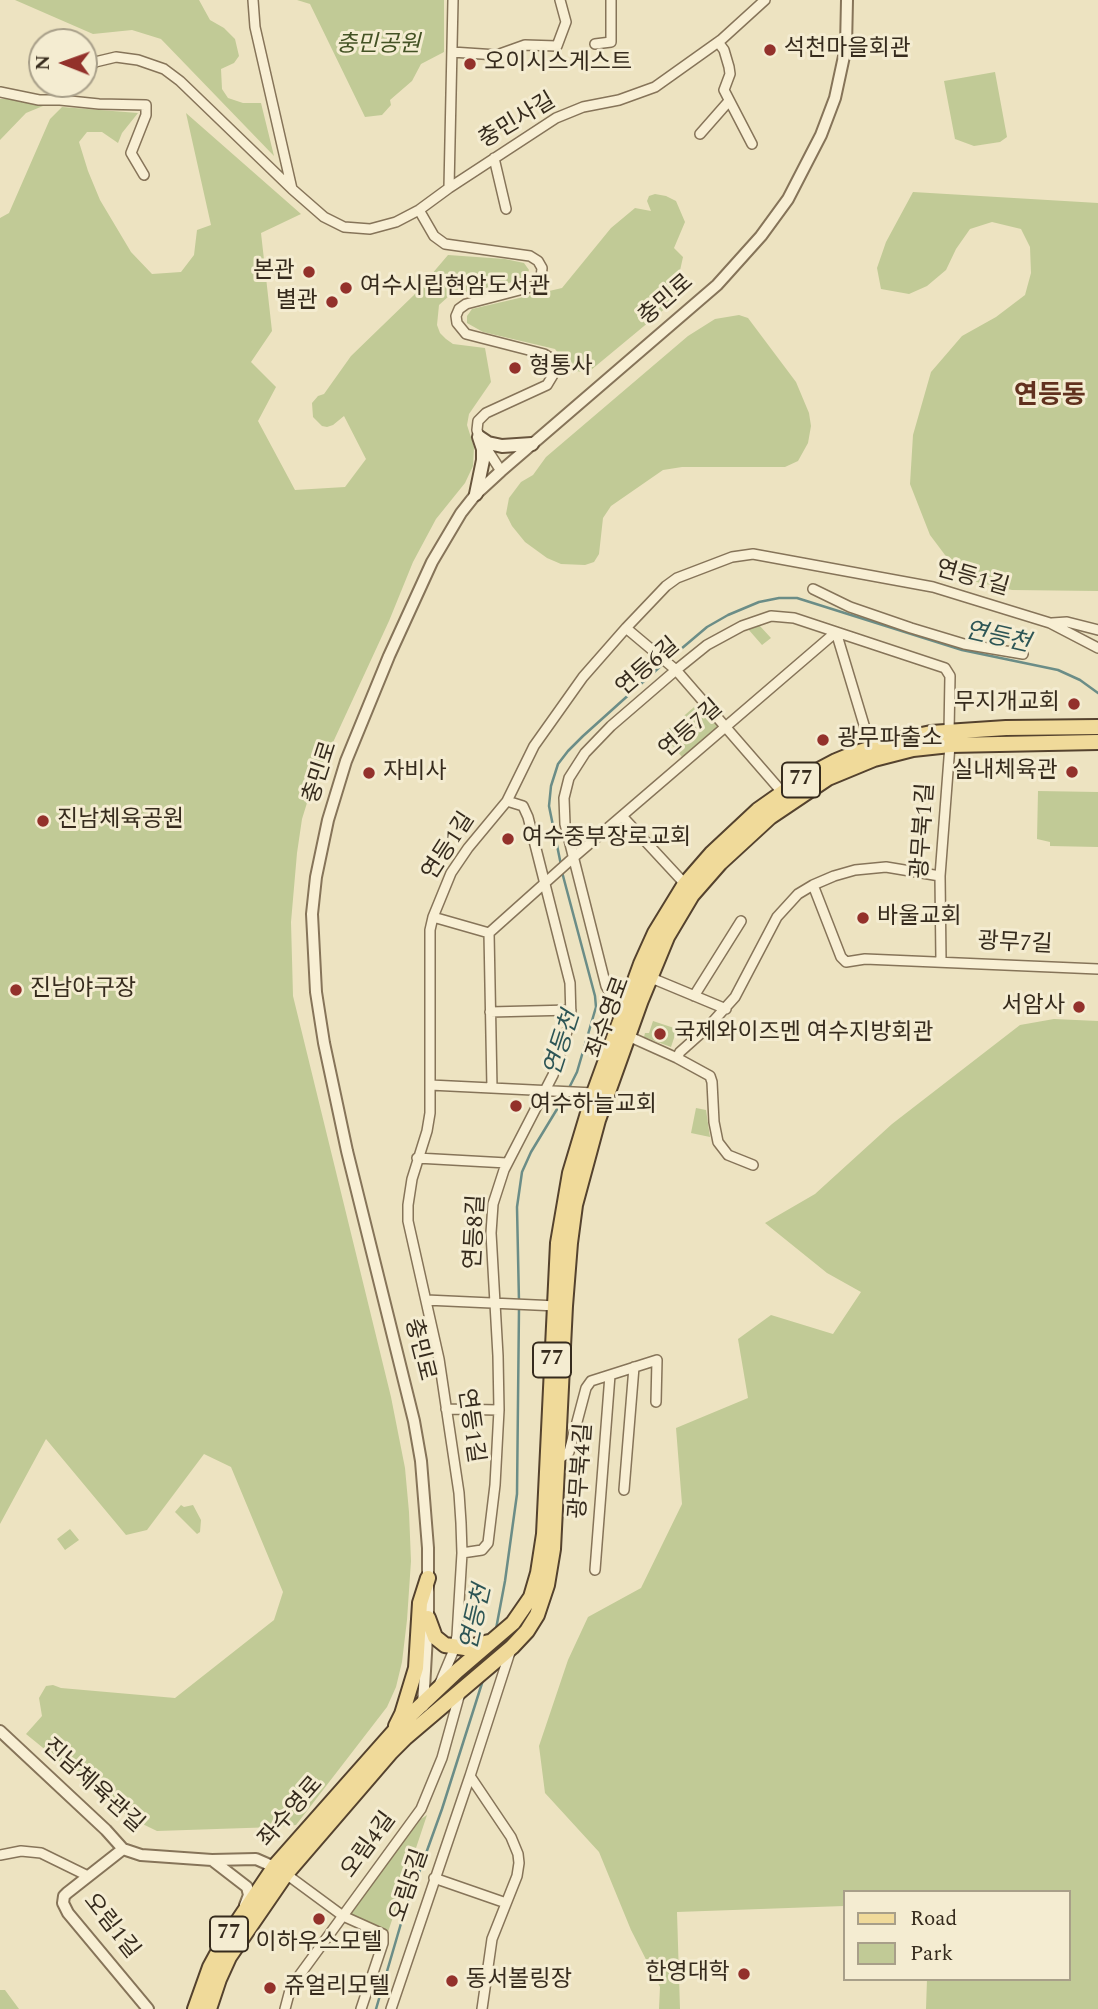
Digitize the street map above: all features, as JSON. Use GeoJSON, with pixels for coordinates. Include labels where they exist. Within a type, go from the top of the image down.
{"type":"FeatureCollection","features":[{"type":"Feature","properties":{"kind":"main road"},"geometry":{"type":"LineString","coordinates":[[479,438],[502,446],[532,444]]}},
{"type":"Feature","properties":{"kind":"main road"},"geometry":{"type":"LineString","coordinates":[[476,494],[483,460],[479,438]]}},
{"type":"Feature","properties":{"kind":"main road","name":"좌수영로"},"geometry":{"type":"LineString","coordinates":[[512,1647],[537,1615],[547,1585],[553,1549],[558,1460],[553,1306],[570,1243],[575,1205],[598,1120],[628,1036],[632,1001],[649,978],[674,923],[692,895],[720,863],[770,817],[819,784],[851,767],[949,738],[1006,728],[1098,727]]}},
{"type":"Feature","properties":{"kind":"main road","name":"좌수영로"},"geometry":{"type":"LineString","coordinates":[[209,2009],[229,1957],[280,1870],[391,1752],[424,1722],[435,1692],[513,1623],[531,1597],[544,1534],[553,1306],[563,1202],[591,1093],[632,1001],[655,933],[685,884],[736,829],[782,792],[836,761],[871,748],[916,736],[1098,742]]}},
{"type":"Feature","properties":{"kind":"main road"},"geometry":{"type":"LineString","coordinates":[[391,1735],[401,1714],[415,1668],[420,1603],[428,1578]]}},
{"type":"Feature","properties":{"kind":"main road"},"geometry":{"type":"LineString","coordinates":[[428,1618],[440,1643],[459,1648],[496,1638],[499,1643],[471,1668],[469,1684]]}},
{"type":"Feature","properties":{"kind":"main road","name":"77"},"geometry":{"type":"LineString","coordinates":[[469,1684],[512,1647]]}},
{"type":"Feature","properties":{"kind":"main road","name":"좌수영로"},"geometry":{"type":"LineString","coordinates":[[195,2009],[210,1967],[222,1945],[391,1735],[469,1684]]}},
{"type":"Feature","properties":{"kind":"street"},"geometry":{"type":"LineString","coordinates":[[253,0],[255,27],[292,189]]}},
{"type":"Feature","properties":{"kind":"street"},"geometry":{"type":"LineString","coordinates":[[449,188],[453,0]]}},
{"type":"Feature","properties":{"kind":"street"},"geometry":{"type":"LineString","coordinates":[[452,52],[497,55],[525,45],[557,46],[566,25],[560,0]]}},
{"type":"Feature","properties":{"kind":"street"},"geometry":{"type":"LineString","coordinates":[[595,44],[608,44],[611,41],[611,0]]}},
{"type":"Feature","properties":{"kind":"street","name":"충민사길"},"geometry":{"type":"LineString","coordinates":[[98,61],[117,57],[138,60],[164,69],[180,81],[292,189],[329,220],[350,229],[370,229],[382,227],[419,211],[449,188],[556,118],[655,87],[718,42],[765,0]]}},
{"type":"Feature","properties":{"kind":"street"},"geometry":{"type":"LineString","coordinates":[[840,0],[847,5]]}},
{"type":"Feature","properties":{"kind":"street","name":"충민로"},"geometry":{"type":"LineString","coordinates":[[429,1708],[428,1548],[424,1485],[417,1441],[347,1151],[316,992],[312,914],[316,877],[326,831],[346,761],[388,656],[432,562],[461,513],[476,494],[532,444],[717,285],[761,236],[788,200],[829,117],[844,61],[847,5]]}},
{"type":"Feature","properties":{"kind":"street"},"geometry":{"type":"LineString","coordinates":[[718,42],[729,64],[730,74],[724,87],[752,144]]}},
{"type":"Feature","properties":{"kind":"street"},"geometry":{"type":"LineString","coordinates":[[0,92],[39,100],[146,105],[146,115],[131,153],[144,174]]}},
{"type":"Feature","properties":{"kind":"street"},"geometry":{"type":"LineString","coordinates":[[700,134],[729,101]]}},
{"type":"Feature","properties":{"kind":"street"},"geometry":{"type":"LineString","coordinates":[[494,158],[506,209]]}},
{"type":"Feature","properties":{"kind":"street"},"geometry":{"type":"LineString","coordinates":[[419,211],[434,236],[445,244],[530,256],[538,261],[542,268],[541,279],[535,286],[462,306],[457,313],[457,323],[466,334],[547,355],[553,365],[553,375],[547,385],[482,415],[477,425],[479,438],[502,471]]}},
{"type":"Feature","properties":{"kind":"street","name":"연등1길"},"geometry":{"type":"LineString","coordinates":[[435,1692],[459,1648],[463,1553],[459,1493],[439,1359],[408,1221],[409,1190],[429,1122],[428,945],[433,917],[451,873],[507,801],[534,746],[583,677],[666,586],[677,578],[710,564],[745,554],[933,587],[1050,623],[1098,648]]}},
{"type":"Feature","properties":{"kind":"street"},"geometry":{"type":"LineString","coordinates":[[813,589],[848,606],[924,632],[964,644],[1023,654]]}},
{"type":"Feature","properties":{"kind":"street","name":"연등6길"},"geometry":{"type":"LineString","coordinates":[[632,1001],[614,1000],[606,986],[565,824],[563,806],[572,770],[595,741],[676,670],[717,639],[742,626],[766,618],[787,617],[946,668],[950,676],[949,738]]}},
{"type":"Feature","properties":{"kind":"street"},"geometry":{"type":"LineString","coordinates":[[1050,623],[1067,622],[1098,630]]}},
{"type":"Feature","properties":{"kind":"street"},"geometry":{"type":"LineString","coordinates":[[626,628],[676,670],[782,792]]}},
{"type":"Feature","properties":{"kind":"street"},"geometry":{"type":"LineString","coordinates":[[836,632],[871,748]]}},
{"type":"Feature","properties":{"kind":"street","name":"연등7길"},"geometry":{"type":"LineString","coordinates":[[544,884],[836,632]]}},
{"type":"Feature","properties":{"kind":"street","name":"광무북1길"},"geometry":{"type":"LineString","coordinates":[[941,961],[940,876],[949,738]]}},
{"type":"Feature","properties":{"kind":"street","name":"연등8길"},"geometry":{"type":"LineString","coordinates":[[463,1553],[482,1550],[489,1540],[495,1485],[499,1409],[492,1219],[495,1194],[524,1128],[546,1091],[564,1045],[571,1010],[570,983],[527,813],[523,806],[507,801]]}},
{"type":"Feature","properties":{"kind":"street"},"geometry":{"type":"LineString","coordinates":[[622,816],[685,884]]}},
{"type":"Feature","properties":{"kind":"street"},"geometry":{"type":"LineString","coordinates":[[677,1058],[680,1052],[726,1009],[741,988],[777,917],[798,894],[844,873],[881,867],[940,876]]}},
{"type":"Feature","properties":{"kind":"street"},"geometry":{"type":"LineString","coordinates":[[492,1088],[489,933],[544,884]]}},
{"type":"Feature","properties":{"kind":"street","name":"광무7길"},"geometry":{"type":"LineString","coordinates":[[813,885],[841,957],[845,961],[865,958],[1098,969]]}},
{"type":"Feature","properties":{"kind":"street"},"geometry":{"type":"LineString","coordinates":[[433,917],[489,933]]}},
{"type":"Feature","properties":{"kind":"street"},"geometry":{"type":"LineString","coordinates":[[694,996],[741,921]]}},
{"type":"Feature","properties":{"kind":"street"},"geometry":{"type":"LineString","coordinates":[[649,978],[726,1009]]}},
{"type":"Feature","properties":{"kind":"street"},"geometry":{"type":"LineString","coordinates":[[490,1012],[571,1010]]}},
{"type":"Feature","properties":{"kind":"street"},"geometry":{"type":"LineString","coordinates":[[628,1036],[710,1076],[718,1142],[728,1155],[753,1165]]}},
{"type":"Feature","properties":{"kind":"street"},"geometry":{"type":"LineString","coordinates":[[430,1085],[591,1093]]}},
{"type":"Feature","properties":{"kind":"street"},"geometry":{"type":"LineString","coordinates":[[417,1158],[507,1163]]}},
{"type":"Feature","properties":{"kind":"street"},"geometry":{"type":"LineString","coordinates":[[426,1300],[553,1306]]}},
{"type":"Feature","properties":{"kind":"street","name":"광무북4길"},"geometry":{"type":"LineString","coordinates":[[558,1460],[569,1452],[588,1383],[657,1360],[656,1402]]}},
{"type":"Feature","properties":{"kind":"street"},"geometry":{"type":"LineString","coordinates":[[624,1490],[634,1367]]}},
{"type":"Feature","properties":{"kind":"street","name":"광무북4길"},"geometry":{"type":"LineString","coordinates":[[594,1570],[610,1375]]}},
{"type":"Feature","properties":{"kind":"street"},"geometry":{"type":"LineString","coordinates":[[446,1409],[499,1409]]}},
{"type":"Feature","properties":{"kind":"street","name":"오림5길"},"geometry":{"type":"LineString","coordinates":[[391,2009],[512,1647]]}},
{"type":"Feature","properties":{"kind":"street","name":"오림4길"},"geometry":{"type":"LineString","coordinates":[[285,2009],[296,1980],[421,1810],[469,1684]]}},
{"type":"Feature","properties":{"kind":"street","name":"진남체육관길"},"geometry":{"type":"LineString","coordinates":[[0,1731],[123,1849],[141,1855],[212,1860],[256,1859],[280,1870]]}},
{"type":"Feature","properties":{"kind":"street"},"geometry":{"type":"LineString","coordinates":[[470,1776],[511,1837],[518,1854],[519,1871],[492,1939],[482,2009]]}},
{"type":"Feature","properties":{"kind":"street","name":"오림1길"},"geometry":{"type":"LineString","coordinates":[[123,1849],[64,1895],[65,1908],[148,2009]]}},
{"type":"Feature","properties":{"kind":"street"},"geometry":{"type":"LineString","coordinates":[[0,1855],[21,1851],[41,1853],[88,1876]]}},
{"type":"Feature","properties":{"kind":"street"},"geometry":{"type":"LineString","coordinates":[[212,1860],[246,1885],[249,1895],[222,1945]]}},
{"type":"Feature","properties":{"kind":"street"},"geometry":{"type":"LineString","coordinates":[[280,1870],[343,1916],[379,1931],[384,1937],[361,2009]]}},
{"type":"Feature","properties":{"kind":"street"},"geometry":{"type":"LineString","coordinates":[[434,1878],[506,1903]]}},
{"type":"Feature","properties":{"kind":"green space"},"geometry":{"type":"Polygon","coordinates":[[[15,0],[199,0],[210,20],[224,28],[235,39],[239,56],[234,63],[221,69],[222,89],[228,98],[243,103],[261,103],[274,156],[161,39],[132,30],[98,33],[98,28],[79,28],[15,0]]]}},
{"type":"Feature","properties":{"kind":"green space","name":"충민공원"},"geometry":{"type":"Polygon","coordinates":[[[297,0],[444,0],[444,52],[421,64],[412,81],[390,100],[391,105],[382,115],[365,117],[310,4],[297,0]]]}},
{"type":"Feature","properties":{"kind":"green space"},"geometry":{"type":"Polygon","coordinates":[[[995,72],[1007,137],[1000,142],[974,146],[955,139],[944,81],[995,72]]]}},
{"type":"Feature","properties":{"kind":"green space"},"geometry":{"type":"Polygon","coordinates":[[[0,99],[43,106],[26,113],[0,140],[0,99]]]}},
{"type":"Feature","properties":{"kind":"green space"},"geometry":{"type":"Polygon","coordinates":[[[62,107],[138,113],[122,133],[118,143],[102,132],[87,132],[79,142],[100,200],[131,252],[152,274],[181,272],[194,255],[197,230],[211,225],[186,113],[301,214],[261,233],[272,331],[251,362],[276,387],[258,421],[295,490],[345,487],[366,459],[344,416],[333,425],[322,426],[313,417],[312,403],[324,394],[351,356],[414,295],[448,255],[505,259],[524,263],[529,270],[526,277],[518,281],[449,296],[439,305],[437,325],[446,339],[453,344],[485,348],[491,382],[469,414],[467,425],[474,447],[473,466],[465,483],[436,519],[413,562],[389,621],[311,790],[302,819],[291,922],[293,996],[391,1397],[405,1468],[411,1561],[402,1662],[396,1687],[387,1707],[296,1825],[157,1831],[128,1817],[26,1734],[42,1716],[39,1698],[46,1686],[175,1698],[274,1620],[283,1592],[231,1467],[204,1454],[147,1530],[126,1535],[46,1439],[0,1524],[0,218],[9,213],[50,119],[62,107]]]}},
{"type":"Feature","properties":{"kind":"green space"},"geometry":{"type":"Polygon","coordinates":[[[913,192],[1098,203],[1098,591],[1012,590],[977,582],[951,563],[930,535],[910,484],[913,435],[931,372],[962,336],[996,317],[1025,295],[1031,273],[1030,247],[1021,229],[992,222],[970,229],[946,270],[927,286],[909,294],[881,289],[877,268],[886,242],[913,192]]]}},
{"type":"Feature","properties":{"kind":"green space"},"geometry":{"type":"Polygon","coordinates":[[[655,194],[676,201],[685,222],[674,248],[683,257],[673,302],[591,370],[571,370],[555,349],[483,332],[467,323],[467,316],[472,309],[562,288],[611,228],[635,208],[651,211],[647,201],[649,196],[655,194]]]}},
{"type":"Feature","properties":{"kind":"green space"},"geometry":{"type":"Polygon","coordinates":[[[739,315],[748,318],[796,382],[809,413],[811,426],[808,443],[798,461],[785,467],[682,467],[663,470],[611,506],[603,518],[599,554],[594,562],[585,565],[561,564],[547,558],[525,542],[506,514],[509,498],[521,482],[533,475],[546,457],[688,336],[715,319],[739,315]]]}},
{"type":"Feature","properties":{"kind":"green space"},"geometry":{"type":"Polygon","coordinates":[[[759,625],[771,638],[762,645],[748,629],[759,625]]]}},
{"type":"Feature","properties":{"kind":"green space"},"geometry":{"type":"Polygon","coordinates":[[[701,701],[718,721],[718,727],[682,757],[663,734],[701,701]]]}},
{"type":"Feature","properties":{"kind":"green space"},"geometry":{"type":"Polygon","coordinates":[[[1038,791],[1098,792],[1098,847],[1050,846],[1050,842],[1037,839],[1038,791]]]}},
{"type":"Feature","properties":{"kind":"green space"},"geometry":{"type":"Polygon","coordinates":[[[1054,1019],[1098,1021],[1098,2009],[926,2009],[927,1981],[1070,1981],[1070,1890],[842,1890],[842,1906],[677,1912],[680,2009],[659,2009],[660,1987],[631,1930],[599,1852],[545,1793],[539,1746],[568,1660],[588,1617],[641,1588],[682,1504],[676,1428],[748,1398],[738,1339],[771,1315],[833,1334],[861,1292],[827,1273],[765,1223],[815,1194],[892,1124],[1020,1025],[1054,1019]]]}},
{"type":"Feature","properties":{"kind":"green space","name":"국제와이즈멘 여수지방회관"},"geometry":{"type":"Polygon","coordinates":[[[653,1021],[677,1029],[671,1047],[644,1037],[645,1033],[649,1033],[653,1021]]]}},
{"type":"Feature","properties":{"kind":"green space"},"geometry":{"type":"Polygon","coordinates":[[[696,1108],[706,1110],[710,1137],[691,1133],[696,1108]]]}},
{"type":"Feature","properties":{"kind":"green space"},"geometry":{"type":"Polygon","coordinates":[[[181,1505],[193,1505],[201,1520],[200,1532],[197,1534],[175,1512],[181,1505]]]}},
{"type":"Feature","properties":{"kind":"green space"},"geometry":{"type":"Polygon","coordinates":[[[70,1529],[79,1540],[65,1550],[57,1539],[70,1529]]]}},
{"type":"Feature","properties":{"kind":"green space"},"geometry":{"type":"Polygon","coordinates":[[[427,1815],[388,1932],[351,1917],[350,1912],[421,1819],[427,1815]]]}},
{"type":"Feature","properties":{"kind":"green space"},"geometry":{"type":"Polygon","coordinates":[[[0,1990],[5,1990],[19,2009],[0,2009],[0,1990]]]}},
{"type":"Feature","properties":{"kind":"waterway","name":"연등천"},"geometry":{"type":"LineString","coordinates":[[668,660],[707,627],[728,615],[759,602],[797,598],[962,650],[1058,670],[1080,680],[1098,693]]}},
{"type":"Feature","properties":{"kind":"waterway","name":"연등천"},"geometry":{"type":"LineString","coordinates":[[561,865],[549,806],[551,786],[558,764],[583,736],[663,664]]}},
{"type":"Feature","properties":{"kind":"waterway","name":"연등천"},"geometry":{"type":"LineString","coordinates":[[519,1302],[517,1207],[522,1172],[577,1072],[596,1007],[562,872]]}},
{"type":"Feature","properties":{"kind":"waterway","name":"연등천"},"geometry":{"type":"LineString","coordinates":[[496,1629],[517,1494],[519,1308]]}},
{"type":"Feature","properties":{"kind":"waterway","name":"연등천"},"geometry":{"type":"LineString","coordinates":[[376,2009],[402,1920],[442,1809],[483,1680]]}},
{"type":"Feature","properties":{"kind":"place","name":"석천마을회관"},"geometry":{"type":"Point","coordinates":[770,50]}},
{"type":"Feature","properties":{"kind":"place","name":"오이시스게스트"},"geometry":{"type":"Point","coordinates":[470,64]}},
{"type":"Feature","properties":{"kind":"place","name":"본관"},"geometry":{"type":"Point","coordinates":[309,272]}},
{"type":"Feature","properties":{"kind":"place","name":"여수시립현암도서관"},"geometry":{"type":"Point","coordinates":[346,288]}},
{"type":"Feature","properties":{"kind":"place","name":"별관"},"geometry":{"type":"Point","coordinates":[332,302]}},
{"type":"Feature","properties":{"kind":"place","name":"형통사"},"geometry":{"type":"Point","coordinates":[515,368]}},
{"type":"Feature","properties":{"kind":"place","name":"무지개교회"},"geometry":{"type":"Point","coordinates":[1074,704]}},
{"type":"Feature","properties":{"kind":"place","name":"광무파출소"},"geometry":{"type":"Point","coordinates":[823,740]}},
{"type":"Feature","properties":{"kind":"place","name":"실내체육관"},"geometry":{"type":"Point","coordinates":[1072,772]}},
{"type":"Feature","properties":{"kind":"place","name":"자비사"},"geometry":{"type":"Point","coordinates":[369,773]}},
{"type":"Feature","properties":{"kind":"place","name":"진남체육공원"},"geometry":{"type":"Point","coordinates":[43,821]}},
{"type":"Feature","properties":{"kind":"place","name":"여수중부장로교회"},"geometry":{"type":"Point","coordinates":[508,839]}},
{"type":"Feature","properties":{"kind":"place","name":"바울교회"},"geometry":{"type":"Point","coordinates":[863,918]}},
{"type":"Feature","properties":{"kind":"place","name":"진남야구장"},"geometry":{"type":"Point","coordinates":[16,990]}},
{"type":"Feature","properties":{"kind":"place","name":"서암사"},"geometry":{"type":"Point","coordinates":[1079,1007]}},
{"type":"Feature","properties":{"kind":"place","name":"국제와이즈멘 여수지방회관"},"geometry":{"type":"Point","coordinates":[660,1034]}},
{"type":"Feature","properties":{"kind":"place","name":"여수하늘교회"},"geometry":{"type":"Point","coordinates":[516,1106]}},
{"type":"Feature","properties":{"kind":"place","name":"이하우스모텔"},"geometry":{"type":"Point","coordinates":[319,1919]}},
{"type":"Feature","properties":{"kind":"place","name":"한영대학"},"geometry":{"type":"Point","coordinates":[744,1974]}},
{"type":"Feature","properties":{"kind":"place","name":"동서볼링장"},"geometry":{"type":"Point","coordinates":[452,1981]}},
{"type":"Feature","properties":{"kind":"place","name":"쥬얼리모텔"},"geometry":{"type":"Point","coordinates":[270,1988]}},
{"type":"Feature","properties":{"kind":"district","name":"연등동"},"geometry":{"type":"Point","coordinates":[1050,398]}}]}
